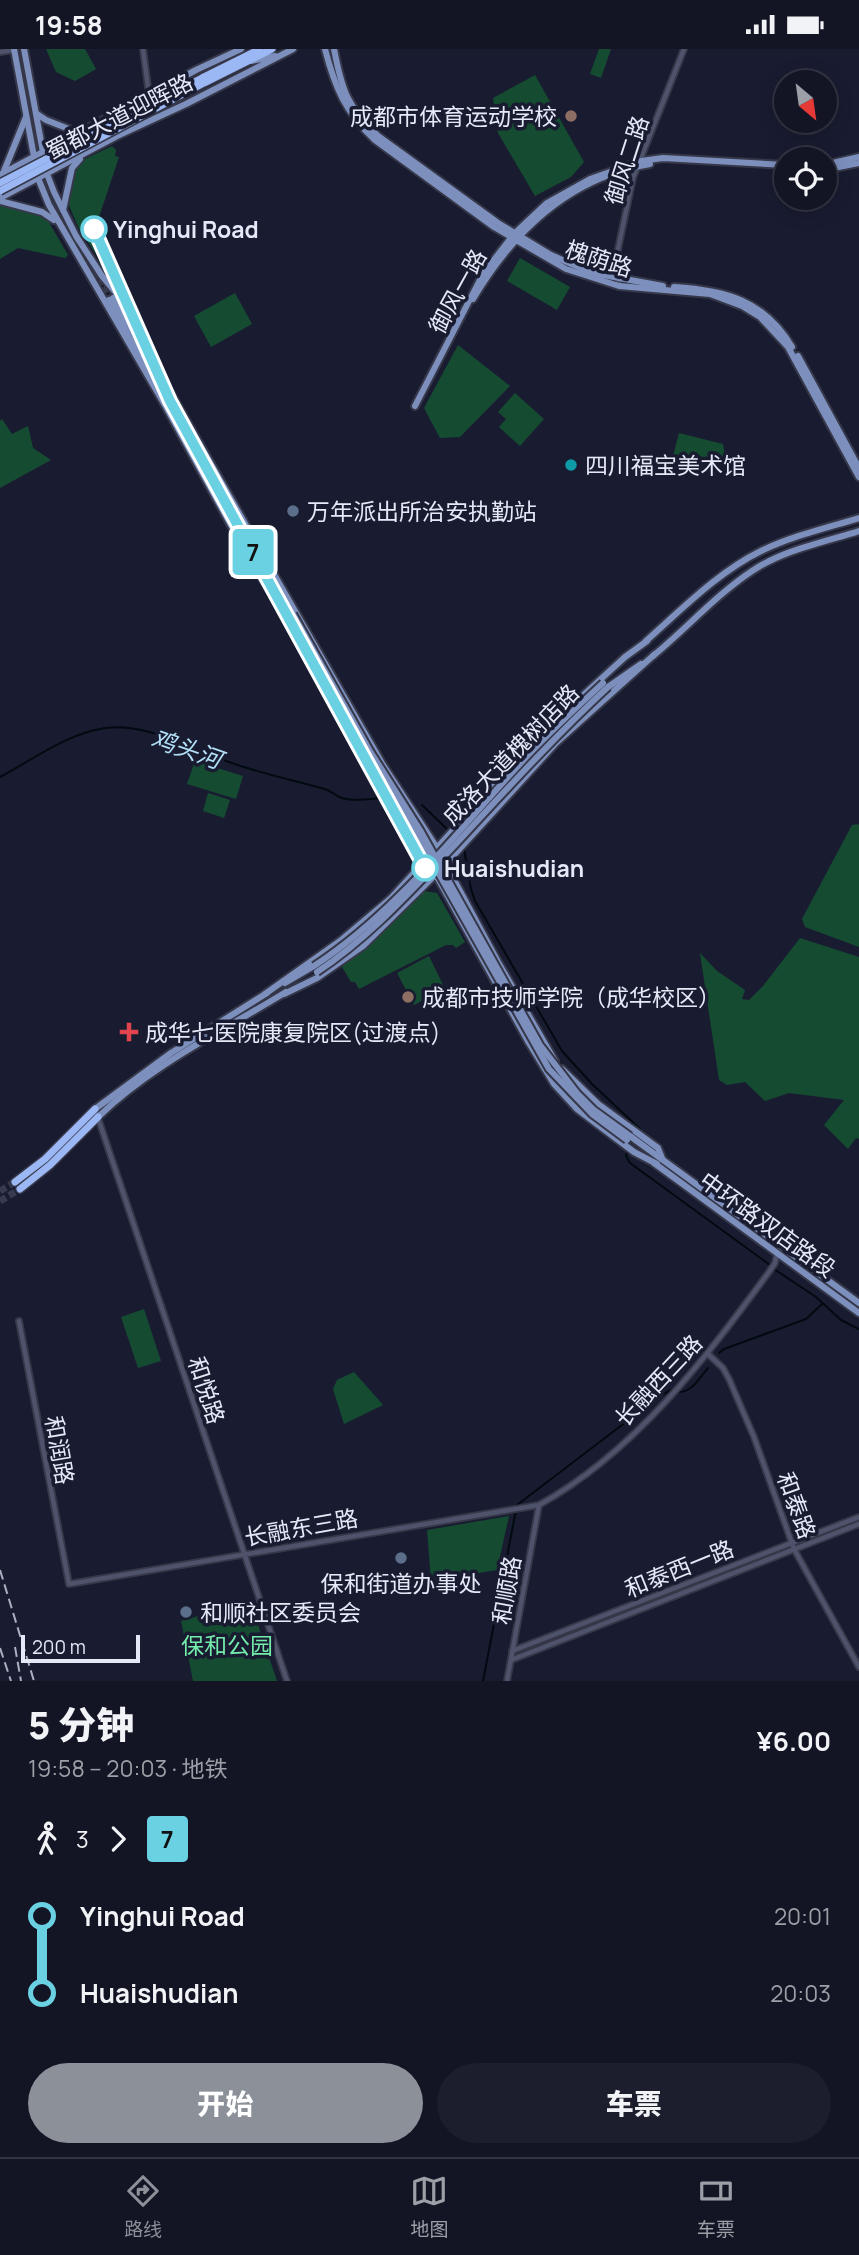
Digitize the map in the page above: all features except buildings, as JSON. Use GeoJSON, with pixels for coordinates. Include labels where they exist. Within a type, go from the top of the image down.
{"type":"FeatureCollection","features":[{"type":"Feature","properties":{"kind":"highway","name":"蜀都大道迎晖路"},"geometry":{"type":"LineString","coordinates":[[205,79],[260,49]]}},
{"type":"Feature","properties":{"kind":"highway","name":"蜀都大道迎晖路"},"geometry":{"type":"LineString","coordinates":[[205,79],[246,63],[272,49]]}},
{"type":"Feature","properties":{"kind":"highway"},"geometry":{"type":"LineString","coordinates":[[0,183],[205,79]]}},
{"type":"Feature","properties":{"kind":"highway"},"geometry":{"type":"LineString","coordinates":[[0,191],[205,79]]}},
{"type":"Feature","properties":{"kind":"highway"},"geometry":{"type":"LineString","coordinates":[[18,1185],[97,1113]]}},
{"type":"Feature","properties":{"kind":"main road"},"geometry":{"type":"LineString","coordinates":[[24,49],[45,150],[47,174],[63,212],[102,276],[117,293],[167,387]]}},
{"type":"Feature","properties":{"kind":"main road","name":"蜀都大道迎晖路"},"geometry":{"type":"LineString","coordinates":[[0,199],[117,136],[293,49]]}},
{"type":"Feature","properties":{"kind":"main road","name":"槐荫路"},"geometry":{"type":"LineString","coordinates":[[326,49],[340,94],[351,116],[361,127],[386,148],[514,237],[566,269],[619,282],[710,294],[743,306],[760,317],[788,347],[859,477]]}},
{"type":"Feature","properties":{"kind":"main road","name":"槐荫路"},"geometry":{"type":"LineString","coordinates":[[334,49],[344,92],[365,123],[378,136],[514,237]]}},
{"type":"Feature","properties":{"kind":"main road"},"geometry":{"type":"LineString","coordinates":[[14,50],[38,178],[57,223],[158,392],[359,752],[428,859],[554,1084],[578,1109],[634,1151],[657,1164]]}},
{"type":"Feature","properties":{"kind":"main road"},"geometry":{"type":"LineString","coordinates":[[205,79],[239,50]]}},
{"type":"Feature","properties":{"kind":"main road","name":"蜀都大道迎晖路"},"geometry":{"type":"LineString","coordinates":[[2,174],[239,50]]}},
{"type":"Feature","properties":{"kind":"main road"},"geometry":{"type":"LineString","coordinates":[[246,63],[283,54]]}},
{"type":"Feature","properties":{"kind":"main road"},"geometry":{"type":"LineString","coordinates":[[37,114],[79,133]]}},
{"type":"Feature","properties":{"kind":"main road"},"geometry":{"type":"LineString","coordinates":[[2,174],[27,115]]}},
{"type":"Feature","properties":{"kind":"main road"},"geometry":{"type":"LineString","coordinates":[[63,212],[72,167],[84,154]]}},
{"type":"Feature","properties":{"kind":"main road"},"geometry":{"type":"LineString","coordinates":[[837,163],[859,157]]}},
{"type":"Feature","properties":{"kind":"main road","name":"御风一路"},"geometry":{"type":"LineString","coordinates":[[416,408],[470,297],[488,267],[531,216],[565,191],[590,179],[663,158],[774,166]]}},
{"type":"Feature","properties":{"kind":"main road"},"geometry":{"type":"LineString","coordinates":[[837,166],[859,163]]}},
{"type":"Feature","properties":{"kind":"main road"},"geometry":{"type":"LineString","coordinates":[[0,199],[42,212],[57,223]]}},
{"type":"Feature","properties":{"kind":"main road","name":"槐荫路"},"geometry":{"type":"LineString","coordinates":[[619,282],[713,290],[746,302],[764,314],[786,336],[859,468]]}},
{"type":"Feature","properties":{"kind":"main road"},"geometry":{"type":"LineString","coordinates":[[158,392],[111,299],[167,387],[383,765],[437,848],[498,962],[556,1061],[598,1104],[657,1148],[662,1158]]}},
{"type":"Feature","properties":{"kind":"main road","name":"成洛大道槐树店路"},"geometry":{"type":"LineString","coordinates":[[97,1113],[178,1057],[284,994],[382,914],[521,762],[606,685],[647,641],[720,577],[758,552],[859,518]]}},
{"type":"Feature","properties":{"kind":"main road","name":"成洛大道槐树店路"},"geometry":{"type":"LineString","coordinates":[[606,685],[654,654],[706,607],[753,570],[801,548],[859,531]]}},
{"type":"Feature","properties":{"kind":"main road"},"geometry":{"type":"LineString","coordinates":[[277,579],[290,615],[373,766],[416,833],[549,1069],[592,1114],[662,1158]]}},
{"type":"Feature","properties":{"kind":"main road"},"geometry":{"type":"LineString","coordinates":[[268,587],[290,615]]}},
{"type":"Feature","properties":{"kind":"main road"},"geometry":{"type":"LineString","coordinates":[[265,995],[391,898],[543,732],[625,657],[647,641]]}},
{"type":"Feature","properties":{"kind":"main road"},"geometry":{"type":"LineString","coordinates":[[284,994],[317,978],[363,946],[446,864],[549,750],[654,654]]}},
{"type":"Feature","properties":{"kind":"main road","name":"成洛大道槐树店路"},"geometry":{"type":"LineString","coordinates":[[97,1113],[171,1053],[265,995],[315,969]]}},
{"type":"Feature","properties":{"kind":"main road"},"geometry":{"type":"LineString","coordinates":[[629,1138],[657,1164]]}},
{"type":"Feature","properties":{"kind":"main road","name":"中环路双店路段"},"geometry":{"type":"LineString","coordinates":[[662,1158],[859,1303]]}},
{"type":"Feature","properties":{"kind":"main road","name":"中环路双店路段"},"geometry":{"type":"LineString","coordinates":[[657,1164],[859,1313]]}},
{"type":"Feature","properties":{"kind":"street"},"geometry":{"type":"LineString","coordinates":[[144,49],[149,95]]}},
{"type":"Feature","properties":{"kind":"street","name":"御风二路"},"geometry":{"type":"LineString","coordinates":[[619,282],[617,254],[633,178],[684,49]]}},
{"type":"Feature","properties":{"kind":"street"},"geometry":{"type":"LineString","coordinates":[[0,52],[14,50]]}},
{"type":"Feature","properties":{"kind":"street"},"geometry":{"type":"LineString","coordinates":[[107,117],[102,126],[103,132],[107,136],[117,136]]}},
{"type":"Feature","properties":{"kind":"street","name":"和悦路"},"geometry":{"type":"LineString","coordinates":[[97,1113],[286,1681]]}},
{"type":"Feature","properties":{"kind":"street","name":"长融西三路"},"geometry":{"type":"LineString","coordinates":[[539,1505],[582,1478],[637,1430],[708,1354],[769,1272],[777,1254]]}},
{"type":"Feature","properties":{"kind":"street","name":"和润路"},"geometry":{"type":"LineString","coordinates":[[19,1321],[69,1584]]}},
{"type":"Feature","properties":{"kind":"street","name":"和泰路"},"geometry":{"type":"LineString","coordinates":[[708,1354],[723,1368],[729,1379],[754,1437],[793,1546],[859,1667]]}},
{"type":"Feature","properties":{"kind":"street","name":"长融东三路"},"geometry":{"type":"LineString","coordinates":[[69,1584],[539,1505]]}},
{"type":"Feature","properties":{"kind":"street","name":"和顺路"},"geometry":{"type":"LineString","coordinates":[[507,1681],[539,1505]]}},
{"type":"Feature","properties":{"kind":"street","name":"和泰西一路"},"geometry":{"type":"LineString","coordinates":[[793,1546],[859,1517]]}},
{"type":"Feature","properties":{"kind":"street","name":"和泰西一路"},"geometry":{"type":"LineString","coordinates":[[512,1651],[859,1524]]}},
{"type":"Feature","properties":{"kind":"street"},"geometry":{"type":"LineString","coordinates":[[511,1660],[793,1546]]}},
{"type":"Feature","properties":{"kind":"green space"},"geometry":{"type":"Polygon","coordinates":[[[46,49],[85,49],[96,69],[75,81],[56,72],[46,49]]]}},
{"type":"Feature","properties":{"kind":"green space"},"geometry":{"type":"Polygon","coordinates":[[[599,49],[611,49],[601,78],[590,74],[599,49]]]}},
{"type":"Feature","properties":{"kind":"green space"},"geometry":{"type":"Polygon","coordinates":[[[535,75],[584,162],[571,177],[535,196],[498,133],[493,98],[535,75]]]}},
{"type":"Feature","properties":{"kind":"green space"},"geometry":{"type":"Polygon","coordinates":[[[112,146],[116,150],[115,156],[119,157],[96,226],[111,257],[105,261],[100,260],[79,229],[68,203],[75,168],[79,162],[112,146]]]}},
{"type":"Feature","properties":{"kind":"green space"},"geometry":{"type":"Polygon","coordinates":[[[0,205],[41,214],[47,219],[68,255],[65,258],[18,248],[0,259],[0,205]]]}},
{"type":"Feature","properties":{"kind":"green space"},"geometry":{"type":"Polygon","coordinates":[[[520,258],[570,287],[557,310],[507,281],[520,258]]]}},
{"type":"Feature","properties":{"kind":"green space"},"geometry":{"type":"Polygon","coordinates":[[[235,293],[252,324],[211,347],[194,316],[235,293]]]}},
{"type":"Feature","properties":{"kind":"green space"},"geometry":{"type":"Polygon","coordinates":[[[458,345],[510,386],[460,437],[440,438],[424,408],[458,345]]]}},
{"type":"Feature","properties":{"kind":"green space"},"geometry":{"type":"Polygon","coordinates":[[[515,393],[544,419],[520,446],[499,427],[506,419],[498,412],[515,393]]]}},
{"type":"Feature","properties":{"kind":"green space"},"geometry":{"type":"Polygon","coordinates":[[[2,419],[12,434],[28,426],[33,448],[51,460],[0,488],[0,421],[2,419]]]}},
{"type":"Feature","properties":{"kind":"green space"},"geometry":{"type":"Polygon","coordinates":[[[679,433],[723,444],[726,461],[711,473],[671,464],[679,433]]]}},
{"type":"Feature","properties":{"kind":"green space"},"geometry":{"type":"Polygon","coordinates":[[[195,761],[243,776],[236,799],[187,784],[195,761]]]}},
{"type":"Feature","properties":{"kind":"green space"},"geometry":{"type":"Polygon","coordinates":[[[208,793],[230,800],[224,818],[203,811],[208,793]]]}},
{"type":"Feature","properties":{"kind":"green space"},"geometry":{"type":"Polygon","coordinates":[[[858,824],[859,947],[805,927],[802,919],[852,825],[858,824]]]}},
{"type":"Feature","properties":{"kind":"green space"},"geometry":{"type":"Polygon","coordinates":[[[423,891],[437,893],[465,942],[456,948],[446,945],[359,989],[342,967],[385,930],[423,891]]]}},
{"type":"Feature","properties":{"kind":"green space"},"geometry":{"type":"Polygon","coordinates":[[[800,938],[859,957],[859,1139],[856,1138],[848,1149],[824,1125],[844,1100],[789,1093],[765,1101],[745,1082],[727,1085],[719,1080],[700,953],[717,971],[745,990],[742,999],[749,1000],[800,938]]]}},
{"type":"Feature","properties":{"kind":"green space"},"geometry":{"type":"Polygon","coordinates":[[[429,956],[445,989],[414,1005],[397,973],[429,956]]]}},
{"type":"Feature","properties":{"kind":"green space"},"geometry":{"type":"Polygon","coordinates":[[[144,1309],[161,1361],[138,1368],[121,1317],[144,1309]]]}},
{"type":"Feature","properties":{"kind":"green space"},"geometry":{"type":"Polygon","coordinates":[[[354,1372],[383,1405],[344,1424],[333,1389],[337,1380],[354,1372]]]}},
{"type":"Feature","properties":{"kind":"green space"},"geometry":{"type":"Polygon","coordinates":[[[509,1516],[497,1570],[431,1581],[427,1530],[509,1516]]]}},
{"type":"Feature","properties":{"kind":"green space","name":"保和公园"},"geometry":{"type":"Polygon","coordinates":[[[250,1601],[277,1681],[193,1681],[181,1621],[250,1601]]]}},
{"type":"Feature","properties":{"kind":"waterway","name":"鸡头河"},"geometry":{"type":"LineString","coordinates":[[0,777],[70,738],[111,727],[142,730],[231,763],[325,789],[344,799],[382,798]]}},
{"type":"Feature","properties":{"kind":"waterway"},"geometry":{"type":"LineString","coordinates":[[422,805],[447,829]]}},
{"type":"Feature","properties":{"kind":"waterway"},"geometry":{"type":"LineString","coordinates":[[464,849],[475,901],[562,1051],[592,1084],[640,1129]]}},
{"type":"Feature","properties":{"kind":"waterway"},"geometry":{"type":"LineString","coordinates":[[627,1153],[630,1163],[770,1265]]}},
{"type":"Feature","properties":{"kind":"waterway"},"geometry":{"type":"LineString","coordinates":[[774,1269],[816,1297],[841,1320],[859,1329]]}},
{"type":"Feature","properties":{"kind":"waterway"},"geometry":{"type":"LineString","coordinates":[[719,1353],[806,1319],[822,1304]]}},
{"type":"Feature","properties":{"kind":"waterway"},"geometry":{"type":"LineString","coordinates":[[678,1392],[692,1387],[708,1368]]}},
{"type":"Feature","properties":{"kind":"waterway"},"geometry":{"type":"LineString","coordinates":[[483,1681],[517,1505],[671,1390]]}},
{"type":"Feature","properties":{"kind":"tunnel"},"geometry":{"type":"LineString","coordinates":[[24,89],[38,157],[52,200],[109,300]]}},
{"type":"Feature","properties":{"kind":"tunnel"},"geometry":{"type":"LineString","coordinates":[[102,278],[113,298]]}},
{"type":"Feature","properties":{"kind":"tunnel"},"geometry":{"type":"LineString","coordinates":[[0,1191],[15,1182]]}},
{"type":"Feature","properties":{"kind":"tunnel"},"geometry":{"type":"LineString","coordinates":[[0,1201],[20,1189]]}},
{"type":"Feature","properties":{"kind":"railway"},"geometry":{"type":"LineString","coordinates":[[0,1570],[34,1681]]}},
{"type":"Feature","properties":{"kind":"railway"},"geometry":{"type":"LineString","coordinates":[[15,1647],[21,1681]]}},
{"type":"Feature","properties":{"kind":"railway"},"geometry":{"type":"LineString","coordinates":[[0,1648],[11,1681]]}},
{"type":"Feature","properties":{"kind":"metro line","name":"7"},"geometry":{"type":"LineString","coordinates":[[94,229],[170,401],[425,868]]}},
{"type":"Feature","properties":{"kind":"place","name":"成都市体育运动学校"},"geometry":{"type":"Point","coordinates":[571,116]}},
{"type":"Feature","properties":{"kind":"place","name":"Yinghui Road"},"geometry":{"type":"Point","coordinates":[94,229]}},
{"type":"Feature","properties":{"kind":"place","name":"四川福宝美术馆"},"geometry":{"type":"Point","coordinates":[571,465]}},
{"type":"Feature","properties":{"kind":"place","name":"万年派出所治安执勤站"},"geometry":{"type":"Point","coordinates":[293,511]}},
{"type":"Feature","properties":{"kind":"place","name":"Huaishudian"},"geometry":{"type":"Point","coordinates":[425,868]}},
{"type":"Feature","properties":{"kind":"place","name":"成都市技师学院（成华校区）"},"geometry":{"type":"Point","coordinates":[408,997]}},
{"type":"Feature","properties":{"kind":"place","name":"成华七医院康复院区(过渡点)"},"geometry":{"type":"Point","coordinates":[129,1032]}},
{"type":"Feature","properties":{"kind":"place","name":"保和街道办事处"},"geometry":{"type":"Point","coordinates":[401,1558]}},
{"type":"Feature","properties":{"kind":"place","name":"和顺社区委员会"},"geometry":{"type":"Point","coordinates":[186,1612]}}]}
